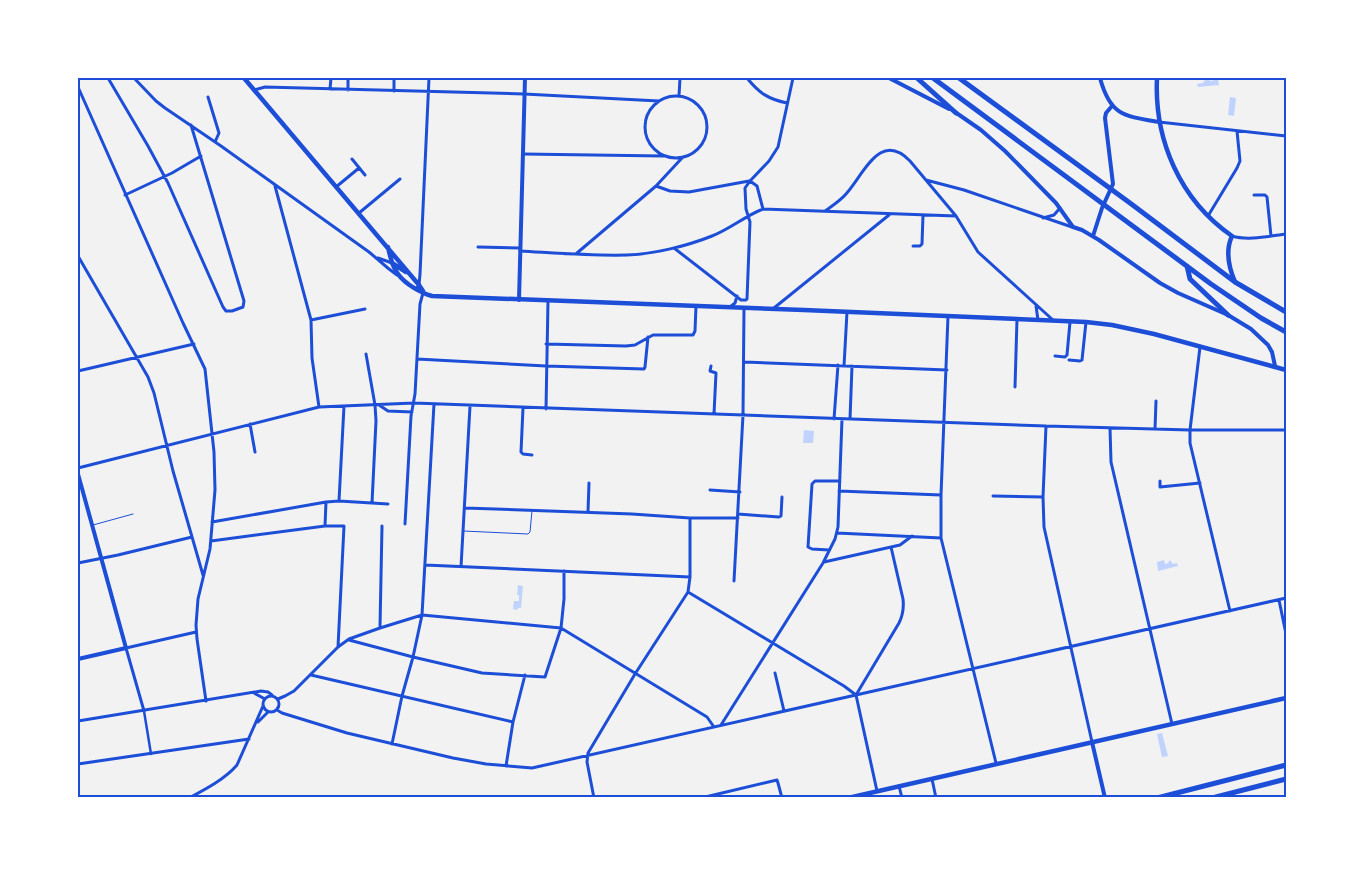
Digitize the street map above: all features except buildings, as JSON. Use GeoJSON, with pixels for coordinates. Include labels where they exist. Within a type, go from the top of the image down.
{"type":"FeatureCollection","features":[{"type":"Feature","properties":{"kind":"main road"},"geometry":{"type":"LineString","coordinates":[[244,78],[388,247],[410,274],[417,287]]}},
{"type":"Feature","properties":{"kind":"main road"},"geometry":{"type":"LineString","coordinates":[[917,78],[956,112]]}},
{"type":"Feature","properties":{"kind":"main road"},"geometry":{"type":"LineString","coordinates":[[933,78],[1254,314],[1286,332]]}},
{"type":"Feature","properties":{"kind":"main road"},"geometry":{"type":"LineString","coordinates":[[959,78],[1235,282],[1286,312]]}},
{"type":"Feature","properties":{"kind":"main road"},"geometry":{"type":"LineString","coordinates":[[1158,78],[1159,122],[1166,145],[1180,179],[1193,198],[1208,216],[1232,236],[1228,247],[1228,254],[1230,270],[1235,282]]}},
{"type":"Feature","properties":{"kind":"main road"},"geometry":{"type":"LineString","coordinates":[[388,247],[398,276],[429,295],[1086,322],[1126,328],[1286,370]]}},
{"type":"Feature","properties":{"kind":"main road"},"geometry":{"type":"LineString","coordinates":[[392,263],[410,274]]}},
{"type":"Feature","properties":{"kind":"main road"},"geometry":{"type":"LineString","coordinates":[[1186,265],[1190,279],[1228,315]]}},
{"type":"Feature","properties":{"kind":"main road"},"geometry":{"type":"LineString","coordinates":[[848,798],[1286,698]]}},
{"type":"Feature","properties":{"kind":"main road"},"geometry":{"type":"LineString","coordinates":[[1157,798],[1286,765]]}},
{"type":"Feature","properties":{"kind":"main road"},"geometry":{"type":"LineString","coordinates":[[1212,798],[1286,780]]}},
{"type":"Feature","properties":{"kind":"street"},"geometry":{"type":"LineString","coordinates":[[108,78],[165,176],[223,307],[227,312],[240,309],[243,307],[244,301],[191,125]]}},
{"type":"Feature","properties":{"kind":"street"},"geometry":{"type":"LineString","coordinates":[[134,78],[156,102],[275,184],[398,276]]}},
{"type":"Feature","properties":{"kind":"street"},"geometry":{"type":"LineString","coordinates":[[330,89],[331,78]]}},
{"type":"Feature","properties":{"kind":"street"},"geometry":{"type":"LineString","coordinates":[[348,78],[348,90]]}},
{"type":"Feature","properties":{"kind":"street"},"geometry":{"type":"LineString","coordinates":[[394,78],[394,91]]}},
{"type":"Feature","properties":{"kind":"street"},"geometry":{"type":"LineString","coordinates":[[417,287],[420,274],[429,78]]}},
{"type":"Feature","properties":{"kind":"street"},"geometry":{"type":"LineString","coordinates":[[519,300],[525,78]]}},
{"type":"Feature","properties":{"kind":"street"},"geometry":{"type":"LineString","coordinates":[[679,96],[680,78]]}},
{"type":"Feature","properties":{"kind":"street"},"geometry":{"type":"LineString","coordinates":[[747,78],[766,96],[787,103]]}},
{"type":"Feature","properties":{"kind":"street"},"geometry":{"type":"LineString","coordinates":[[674,247],[737,296],[743,300],[747,299],[750,222],[746,209],[746,188],[750,180],[764,168],[778,147],[793,78]]}},
{"type":"Feature","properties":{"kind":"street"},"geometry":{"type":"LineString","coordinates":[[889,78],[956,112],[981,130],[1048,194],[1073,227]]}},
{"type":"Feature","properties":{"kind":"street"},"geometry":{"type":"LineString","coordinates":[[1100,78],[1104,92],[1112,106],[1131,117],[1159,122],[1286,136]]}},
{"type":"Feature","properties":{"kind":"street"},"geometry":{"type":"LineString","coordinates":[[78,87],[205,369],[216,470],[211,541],[198,599],[196,632],[206,701]]}},
{"type":"Feature","properties":{"kind":"street"},"geometry":{"type":"LineString","coordinates":[[254,90],[265,87],[524,94],[659,101]]}},
{"type":"Feature","properties":{"kind":"street"},"geometry":{"type":"LineString","coordinates":[[669,96],[679,96],[689,98],[698,104],[708,121],[708,131],[705,141],[699,149],[691,155],[672,159],[655,151],[649,144],[645,125],[647,115],[659,101],[669,96]]}},
{"type":"Feature","properties":{"kind":"street"},"geometry":{"type":"LineString","coordinates":[[208,97],[219,134],[215,142]]}},
{"type":"Feature","properties":{"kind":"street"},"geometry":{"type":"LineString","coordinates":[[1093,236],[1103,204],[1113,184],[1105,118],[1106,113],[1112,106]]}},
{"type":"Feature","properties":{"kind":"street"},"geometry":{"type":"LineString","coordinates":[[1208,216],[1240,161],[1237,131]]}},
{"type":"Feature","properties":{"kind":"street"},"geometry":{"type":"LineString","coordinates":[[824,212],[845,195],[874,158],[882,152],[896,150],[903,154],[956,216],[978,252],[1054,321]]}},
{"type":"Feature","properties":{"kind":"street"},"geometry":{"type":"LineString","coordinates":[[523,154],[664,156]]}},
{"type":"Feature","properties":{"kind":"street"},"geometry":{"type":"LineString","coordinates":[[125,195],[201,156]]}},
{"type":"Feature","properties":{"kind":"street"},"geometry":{"type":"LineString","coordinates":[[577,254],[656,186],[682,158]]}},
{"type":"Feature","properties":{"kind":"street"},"geometry":{"type":"LineString","coordinates":[[352,159],[365,175]]}},
{"type":"Feature","properties":{"kind":"street"},"geometry":{"type":"LineString","coordinates":[[336,187],[359,168]]}},
{"type":"Feature","properties":{"kind":"street"},"geometry":{"type":"LineString","coordinates":[[359,213],[400,179]]}},
{"type":"Feature","properties":{"kind":"street"},"geometry":{"type":"LineString","coordinates":[[656,186],[670,191],[689,192],[750,180]]}},
{"type":"Feature","properties":{"kind":"street"},"geometry":{"type":"LineString","coordinates":[[750,180],[757,186],[762,209]]}},
{"type":"Feature","properties":{"kind":"street"},"geometry":{"type":"LineString","coordinates":[[926,180],[964,190],[1073,227],[1093,236],[1160,283],[1228,315],[1252,329],[1262,338],[1272,352],[1275,366]]}},
{"type":"Feature","properties":{"kind":"street"},"geometry":{"type":"LineString","coordinates":[[275,184],[311,320],[312,358],[319,407]]}},
{"type":"Feature","properties":{"kind":"street"},"geometry":{"type":"LineString","coordinates":[[1254,195],[1265,195],[1267,197],[1271,236]]}},
{"type":"Feature","properties":{"kind":"street"},"geometry":{"type":"LineString","coordinates":[[1043,218],[1054,215],[1060,208]]}},
{"type":"Feature","properties":{"kind":"street"},"geometry":{"type":"LineString","coordinates":[[478,247],[577,254],[629,255],[688,245],[715,235],[762,209],[956,216]]}},
{"type":"Feature","properties":{"kind":"street"},"geometry":{"type":"LineString","coordinates":[[773,309],[890,215]]}},
{"type":"Feature","properties":{"kind":"street"},"geometry":{"type":"LineString","coordinates":[[913,246],[920,246],[922,244],[923,216]]}},
{"type":"Feature","properties":{"kind":"street"},"geometry":{"type":"LineString","coordinates":[[1232,236],[1239,238],[1286,234]]}},
{"type":"Feature","properties":{"kind":"street"},"geometry":{"type":"LineString","coordinates":[[78,256],[148,377],[204,576]]}},
{"type":"Feature","properties":{"kind":"street"},"geometry":{"type":"LineString","coordinates":[[375,257],[392,263]]}},
{"type":"Feature","properties":{"kind":"street"},"geometry":{"type":"LineString","coordinates":[[405,524],[412,412],[418,359],[420,304],[423,292]]}},
{"type":"Feature","properties":{"kind":"street"},"geometry":{"type":"LineString","coordinates":[[730,307],[737,296]]}},
{"type":"Feature","properties":{"kind":"street"},"geometry":{"type":"LineString","coordinates":[[546,409],[548,301]]}},
{"type":"Feature","properties":{"kind":"street"},"geometry":{"type":"LineString","coordinates":[[1036,305],[1038,320]]}},
{"type":"Feature","properties":{"kind":"street"},"geometry":{"type":"LineString","coordinates":[[546,344],[626,346],[635,345],[648,337],[659,335],[693,335],[695,331],[696,306]]}},
{"type":"Feature","properties":{"kind":"street"},"geometry":{"type":"LineString","coordinates":[[734,581],[743,415],[744,308]]}},
{"type":"Feature","properties":{"kind":"street"},"geometry":{"type":"LineString","coordinates":[[311,320],[365,309]]}},
{"type":"Feature","properties":{"kind":"street"},"geometry":{"type":"LineString","coordinates":[[844,366],[847,312]]}},
{"type":"Feature","properties":{"kind":"street"},"geometry":{"type":"LineString","coordinates":[[948,316],[941,538],[996,763]]}},
{"type":"Feature","properties":{"kind":"street"},"geometry":{"type":"LineString","coordinates":[[1014,388],[1017,319]]}},
{"type":"Feature","properties":{"kind":"street"},"geometry":{"type":"LineString","coordinates":[[1055,356],[1065,357],[1067,355],[1070,322]]}},
{"type":"Feature","properties":{"kind":"street"},"geometry":{"type":"LineString","coordinates":[[1069,360],[1080,362],[1082,360],[1086,322]]}},
{"type":"Feature","properties":{"kind":"street"},"geometry":{"type":"LineString","coordinates":[[418,359],[644,369],[646,367],[648,337]]}},
{"type":"Feature","properties":{"kind":"street"},"geometry":{"type":"LineString","coordinates":[[78,371],[194,344]]}},
{"type":"Feature","properties":{"kind":"street"},"geometry":{"type":"LineString","coordinates":[[1200,346],[1190,443],[1230,611]]}},
{"type":"Feature","properties":{"kind":"street"},"geometry":{"type":"LineString","coordinates":[[366,354],[376,405],[372,503]]}},
{"type":"Feature","properties":{"kind":"street"},"geometry":{"type":"LineString","coordinates":[[744,362],[947,370]]}},
{"type":"Feature","properties":{"kind":"street"},"geometry":{"type":"LineString","coordinates":[[710,366],[710,371],[716,373],[714,414]]}},
{"type":"Feature","properties":{"kind":"street"},"geometry":{"type":"LineString","coordinates":[[834,419],[838,366]]}},
{"type":"Feature","properties":{"kind":"street"},"geometry":{"type":"LineString","coordinates":[[850,419],[852,366]]}},
{"type":"Feature","properties":{"kind":"street"},"geometry":{"type":"LineString","coordinates":[[1155,429],[1156,401]]}},
{"type":"Feature","properties":{"kind":"street"},"geometry":{"type":"LineString","coordinates":[[78,468],[319,407],[414,403],[945,423],[1190,430],[1286,430]]}},
{"type":"Feature","properties":{"kind":"street"},"geometry":{"type":"LineString","coordinates":[[392,744],[422,615],[434,404]]}},
{"type":"Feature","properties":{"kind":"street"},"geometry":{"type":"LineString","coordinates":[[376,405],[388,411],[412,412]]}},
{"type":"Feature","properties":{"kind":"street"},"geometry":{"type":"LineString","coordinates":[[339,501],[344,406]]}},
{"type":"Feature","properties":{"kind":"street"},"geometry":{"type":"LineString","coordinates":[[461,567],[470,406]]}},
{"type":"Feature","properties":{"kind":"street"},"geometry":{"type":"LineString","coordinates":[[523,408],[521,452],[532,455]]}},
{"type":"Feature","properties":{"kind":"street"},"geometry":{"type":"LineString","coordinates":[[721,725],[823,563],[837,533],[842,419]]}},
{"type":"Feature","properties":{"kind":"street"},"geometry":{"type":"LineString","coordinates":[[250,424],[255,452]]}},
{"type":"Feature","properties":{"kind":"street"},"geometry":{"type":"LineString","coordinates":[[1046,426],[1043,522],[1105,798]]}},
{"type":"Feature","properties":{"kind":"street"},"geometry":{"type":"LineString","coordinates":[[1110,428],[1111,462],[1172,724]]}},
{"type":"Feature","properties":{"kind":"street"},"geometry":{"type":"LineString","coordinates":[[78,474],[144,711],[151,754]]}},
{"type":"Feature","properties":{"kind":"street"},"geometry":{"type":"LineString","coordinates":[[830,550],[808,547],[812,484],[815,481],[840,481]]}},
{"type":"Feature","properties":{"kind":"street"},"geometry":{"type":"LineString","coordinates":[[1160,481],[1160,487],[1200,483]]}},
{"type":"Feature","properties":{"kind":"street"},"geometry":{"type":"LineString","coordinates":[[588,512],[589,484]]}},
{"type":"Feature","properties":{"kind":"street"},"geometry":{"type":"LineString","coordinates":[[710,490],[740,492]]}},
{"type":"Feature","properties":{"kind":"street"},"geometry":{"type":"LineString","coordinates":[[840,492],[941,495]]}},
{"type":"Feature","properties":{"kind":"street"},"geometry":{"type":"LineString","coordinates":[[993,496],[1043,497]]}},
{"type":"Feature","properties":{"kind":"street"},"geometry":{"type":"LineString","coordinates":[[465,508],[690,518],[738,516],[779,518],[782,498]]}},
{"type":"Feature","properties":{"kind":"street"},"geometry":{"type":"LineString","coordinates":[[212,522],[326,502],[388,504]]}},
{"type":"Feature","properties":{"kind":"street"},"geometry":{"type":"LineString","coordinates":[[325,526],[326,502]]}},
{"type":"Feature","properties":{"kind":"street"},"geometry":{"type":"LineString","coordinates":[[594,798],[587,766],[587,756],[635,674],[688,592],[690,577],[690,518]]}},
{"type":"Feature","properties":{"kind":"street"},"geometry":{"type":"LineString","coordinates":[[211,541],[325,526],[344,526],[338,647]]}},
{"type":"Feature","properties":{"kind":"street"},"geometry":{"type":"LineString","coordinates":[[380,628],[382,526]]}},
{"type":"Feature","properties":{"kind":"street"},"geometry":{"type":"LineString","coordinates":[[837,533],[941,538]]}},
{"type":"Feature","properties":{"kind":"street"},"geometry":{"type":"LineString","coordinates":[[823,563],[900,545],[912,536]]}},
{"type":"Feature","properties":{"kind":"street"},"geometry":{"type":"LineString","coordinates":[[78,563],[192,537]]}},
{"type":"Feature","properties":{"kind":"street"},"geometry":{"type":"LineString","coordinates":[[856,695],[903,614],[903,599],[891,547]]}},
{"type":"Feature","properties":{"kind":"street"},"geometry":{"type":"LineString","coordinates":[[425,565],[690,577]]}},
{"type":"Feature","properties":{"kind":"street"},"geometry":{"type":"LineString","coordinates":[[349,639],[413,657],[482,673],[546,676],[560,628],[564,599],[564,571]]}},
{"type":"Feature","properties":{"kind":"street"},"geometry":{"type":"LineString","coordinates":[[688,592],[856,695],[877,791]]}},
{"type":"Feature","properties":{"kind":"street"},"geometry":{"type":"LineString","coordinates":[[277,710],[334,729],[458,759],[535,768],[1286,598]]}},
{"type":"Feature","properties":{"kind":"street"},"geometry":{"type":"LineString","coordinates":[[1279,600],[1286,634]]}},
{"type":"Feature","properties":{"kind":"street"},"geometry":{"type":"LineString","coordinates":[[278,699],[294,691],[338,647],[349,639],[422,615],[560,628],[707,717],[714,727]]}},
{"type":"Feature","properties":{"kind":"street"},"geometry":{"type":"LineString","coordinates":[[78,659],[196,632]]}},
{"type":"Feature","properties":{"kind":"street"},"geometry":{"type":"LineString","coordinates":[[775,673],[784,711]]}},
{"type":"Feature","properties":{"kind":"street"},"geometry":{"type":"LineString","coordinates":[[311,675],[513,722]]}},
{"type":"Feature","properties":{"kind":"street"},"geometry":{"type":"LineString","coordinates":[[506,766],[513,722],[525,675]]}},
{"type":"Feature","properties":{"kind":"street"},"geometry":{"type":"LineString","coordinates":[[253,692],[265,698],[272,696]]}},
{"type":"Feature","properties":{"kind":"street"},"geometry":{"type":"LineString","coordinates":[[78,722],[253,692],[268,692],[278,699],[280,706],[277,710],[268,712],[256,724]]}},
{"type":"Feature","properties":{"kind":"street"},"geometry":{"type":"LineString","coordinates":[[189,798],[233,770],[241,758],[265,698]]}},
{"type":"Feature","properties":{"kind":"street"},"geometry":{"type":"LineString","coordinates":[[263,706],[268,712]]}},
{"type":"Feature","properties":{"kind":"street"},"geometry":{"type":"LineString","coordinates":[[78,764],[249,739]]}},
{"type":"Feature","properties":{"kind":"street"},"geometry":{"type":"LineString","coordinates":[[932,778],[936,798]]}},
{"type":"Feature","properties":{"kind":"street"},"geometry":{"type":"LineString","coordinates":[[701,798],[776,780],[782,798]]}},
{"type":"Feature","properties":{"kind":"street"},"geometry":{"type":"LineString","coordinates":[[899,786],[902,798]]}},
{"type":"Feature","properties":{"kind":"lane"},"geometry":{"type":"LineString","coordinates":[[463,531],[528,534],[530,532],[532,510]]}},
{"type":"Feature","properties":{"kind":"lane"},"geometry":{"type":"LineString","coordinates":[[92,525],[133,514]]}},
{"type":"Feature","properties":{"kind":"water"},"geometry":{"type":"Polygon","coordinates":[[[1207,79],[1211,81],[1218,79],[1219,85],[1198,87],[1197,84],[1203,83],[1207,79]]]}},
{"type":"Feature","properties":{"kind":"water"},"geometry":{"type":"Polygon","coordinates":[[[1230,97],[1236,98],[1234,116],[1228,115],[1230,97]]]}},
{"type":"Feature","properties":{"kind":"water"},"geometry":{"type":"Polygon","coordinates":[[[804,430],[814,431],[813,443],[803,443],[804,430]]]}},
{"type":"Feature","properties":{"kind":"water"},"geometry":{"type":"Polygon","coordinates":[[[1164,560],[1165,564],[1170,560],[1173,564],[1177,563],[1178,566],[1158,571],[1157,562],[1164,560]]]}},
{"type":"Feature","properties":{"kind":"water"},"geometry":{"type":"Polygon","coordinates":[[[518,585],[523,586],[521,608],[517,610],[513,609],[514,601],[519,601],[519,595],[517,595],[518,585]]]}},
{"type":"Feature","properties":{"kind":"water"},"geometry":{"type":"Polygon","coordinates":[[[1162,733],[1168,756],[1162,757],[1157,734],[1162,733]]]}}]}
